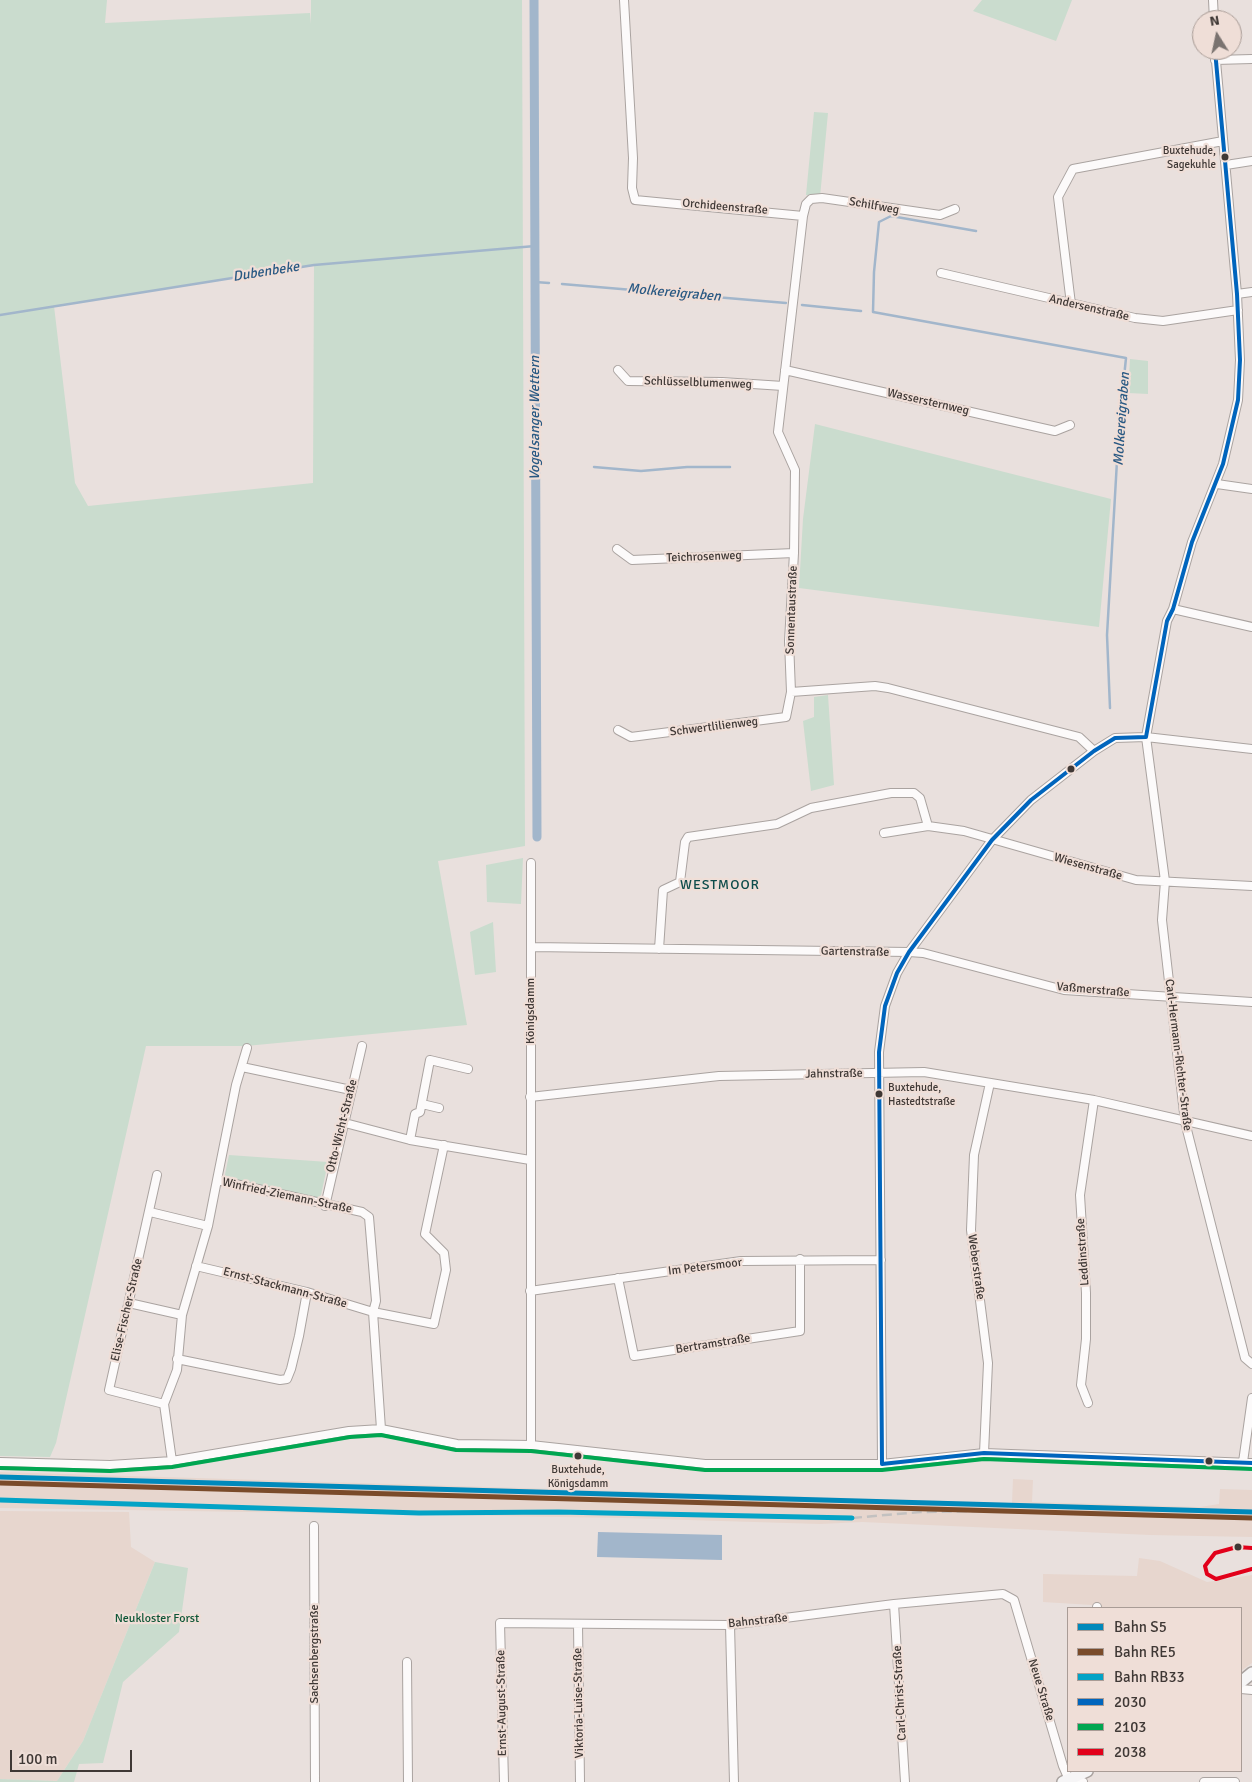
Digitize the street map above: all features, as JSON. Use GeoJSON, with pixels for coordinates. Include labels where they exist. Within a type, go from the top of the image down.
{"type":"FeatureCollection","features":[{"type":"Feature","properties":{"kind":"street","name":"Orchideenstraße"},"geometry":{"type":"LineString","coordinates":[[624,0],[633,158],[632,188],[635,200],[803,216]]}},
{"type":"Feature","properties":{"kind":"street","name":"Carl-Hermann-Richter-Straße"},"geometry":{"type":"LineString","coordinates":[[1215,60],[1237,294],[1238,400],[1217,484],[1192,542],[1173,609],[1167,621],[1146,737],[1165,881],[1162,920],[1169,996],[1185,1122],[1245,1358],[1252,1364]]}},
{"type":"Feature","properties":{"kind":"street"},"geometry":{"type":"LineString","coordinates":[[1070,304],[1058,198],[1073,169],[1223,142]]}},
{"type":"Feature","properties":{"kind":"street"},"geometry":{"type":"LineString","coordinates":[[1226,165],[1252,161]]}},
{"type":"Feature","properties":{"kind":"street","name":"Schilfweg"},"geometry":{"type":"LineString","coordinates":[[803,216],[806,204],[811,199],[822,198],[940,215],[955,209]]}},
{"type":"Feature","properties":{"kind":"street"},"geometry":{"type":"LineString","coordinates":[[783,386],[803,216]]}},
{"type":"Feature","properties":{"kind":"street","name":"Andersenstraße"},"geometry":{"type":"LineString","coordinates":[[941,273],[1135,318],[1163,321],[1238,310]]}},
{"type":"Feature","properties":{"kind":"street"},"geometry":{"type":"LineString","coordinates":[[1237,294],[1252,292]]}},
{"type":"Feature","properties":{"kind":"street","name":"Schlüsselblumenweg"},"geometry":{"type":"LineString","coordinates":[[618,370],[628,381],[722,382],[783,386]]}},
{"type":"Feature","properties":{"kind":"street","name":"Wassersternweg"},"geometry":{"type":"LineString","coordinates":[[785,370],[1055,431],[1070,425]]}},
{"type":"Feature","properties":{"kind":"street","name":"Sonnentaustraße"},"geometry":{"type":"LineString","coordinates":[[783,386],[778,432],[794,470],[794,553],[789,641],[791,692]]}},
{"type":"Feature","properties":{"kind":"street"},"geometry":{"type":"LineString","coordinates":[[1217,484],[1252,489]]}},
{"type":"Feature","properties":{"kind":"street","name":"Teichrosenweg"},"geometry":{"type":"LineString","coordinates":[[617,549],[632,560],[794,553]]}},
{"type":"Feature","properties":{"kind":"street"},"geometry":{"type":"LineString","coordinates":[[1173,609],[1252,627]]}},
{"type":"Feature","properties":{"kind":"street"},"geometry":{"type":"LineString","coordinates":[[791,692],[875,686],[888,688],[1079,738],[1094,751]]}},
{"type":"Feature","properties":{"kind":"street","name":"Schwertlilienweg"},"geometry":{"type":"LineString","coordinates":[[618,730],[631,737],[786,717],[791,692]]}},
{"type":"Feature","properties":{"kind":"street"},"geometry":{"type":"LineString","coordinates":[[882,1464],[879,1052],[885,1006],[897,973],[909,952],[992,840],[1031,800],[1094,751],[1115,738],[1146,737],[1252,749]]}},
{"type":"Feature","properties":{"kind":"street"},"geometry":{"type":"LineString","coordinates":[[660,949],[663,890],[680,882],[685,842],[688,837],[777,824],[818,806],[898,793],[914,793],[920,798],[928,826]]}},
{"type":"Feature","properties":{"kind":"street","name":"Wiesenstraße"},"geometry":{"type":"LineString","coordinates":[[884,833],[928,826],[964,831],[1136,880],[1252,886]]}},
{"type":"Feature","properties":{"kind":"street","name":"Königsdamm"},"geometry":{"type":"LineString","coordinates":[[531,862],[531,1444]]}},
{"type":"Feature","properties":{"kind":"street","name":"Gartenstraße"},"geometry":{"type":"LineString","coordinates":[[531,947],[909,952]]}},
{"type":"Feature","properties":{"kind":"street","name":"Vaßmerstraße"},"geometry":{"type":"LineString","coordinates":[[909,952],[923,953],[1064,990],[1252,1002]]}},
{"type":"Feature","properties":{"kind":"street","name":"Otto-Wicht-Straße"},"geometry":{"type":"LineString","coordinates":[[324,1206],[362,1046]]}},
{"type":"Feature","properties":{"kind":"street"},"geometry":{"type":"LineString","coordinates":[[217,1180],[246,1048]]}},
{"type":"Feature","properties":{"kind":"street"},"geometry":{"type":"LineString","coordinates":[[410,1140],[415,1114],[420,1112],[422,1104],[430,1060],[468,1069]]}},
{"type":"Feature","properties":{"kind":"street"},"geometry":{"type":"LineString","coordinates":[[242,1067],[351,1090]]}},
{"type":"Feature","properties":{"kind":"street","name":"Jahnstraße"},"geometry":{"type":"LineString","coordinates":[[530,1097],[719,1076],[924,1072],[1094,1100],[1252,1136]]}},
{"type":"Feature","properties":{"kind":"street","name":"Weberstraße"},"geometry":{"type":"LineString","coordinates":[[984,1453],[988,1363],[971,1230],[971,1201],[974,1154],[990,1083]]}},
{"type":"Feature","properties":{"kind":"street","name":"Leddinstraße"},"geometry":{"type":"LineString","coordinates":[[1088,1403],[1081,1385],[1086,1339],[1086,1293],[1080,1195],[1094,1100]]}},
{"type":"Feature","properties":{"kind":"street"},"geometry":{"type":"LineString","coordinates":[[422,1104],[439,1108]]}},
{"type":"Feature","properties":{"kind":"street"},"geometry":{"type":"LineString","coordinates":[[345,1123],[410,1140],[530,1160]]}},
{"type":"Feature","properties":{"kind":"street","name":"Ernst-Stackmann-Straße"},"geometry":{"type":"LineString","coordinates":[[196,1266],[307,1292],[373,1312],[434,1324],[446,1270],[444,1253],[425,1234],[444,1146]]}},
{"type":"Feature","properties":{"kind":"street","name":"Elise-Fischer-Straße"},"geometry":{"type":"LineString","coordinates":[[157,1175],[109,1390],[164,1404]]}},
{"type":"Feature","properties":{"kind":"street","name":"Winfried-Ziemann-Straße"},"geometry":{"type":"LineString","coordinates":[[172,1461],[164,1404],[177,1370],[182,1314],[208,1226],[217,1180],[324,1206],[362,1212],[369,1217],[376,1301],[373,1312],[381,1429]]}},
{"type":"Feature","properties":{"kind":"street"},"geometry":{"type":"LineString","coordinates":[[150,1212],[208,1226]]}},
{"type":"Feature","properties":{"kind":"street","name":"Im Petersmoor"},"geometry":{"type":"LineString","coordinates":[[530,1291],[741,1261],[800,1259],[881,1260]]}},
{"type":"Feature","properties":{"kind":"street","name":"Bertramstraße"},"geometry":{"type":"LineString","coordinates":[[618,1278],[634,1356],[800,1331],[800,1259]]}},
{"type":"Feature","properties":{"kind":"street"},"geometry":{"type":"LineString","coordinates":[[177,1358],[280,1380],[287,1379],[290,1375],[299,1336],[307,1292]]}},
{"type":"Feature","properties":{"kind":"street"},"geometry":{"type":"LineString","coordinates":[[129,1302],[182,1314]]}},
{"type":"Feature","properties":{"kind":"street"},"geometry":{"type":"LineString","coordinates":[[0,1462],[110,1465],[172,1461],[349,1431],[381,1429],[457,1444],[531,1444],[704,1464],[882,1464],[984,1453],[1248,1462],[1252,1398]]}},
{"type":"Feature","properties":{"kind":"street","name":"Sachsenbergstraße"},"geometry":{"type":"LineString","coordinates":[[314,1526],[315,1782]]}},
{"type":"Feature","properties":{"kind":"street","name":"Bahnstraße"},"geometry":{"type":"LineString","coordinates":[[500,1624],[730,1625],[894,1604],[1003,1594],[1014,1600]]}},
{"type":"Feature","properties":{"kind":"street","name":"Neue Straße"},"geometry":{"type":"LineString","coordinates":[[1014,1600],[1068,1781]]}},
{"type":"Feature","properties":{"kind":"street","name":"Carl-Christ-Straße"},"geometry":{"type":"LineString","coordinates":[[894,1604],[905,1782]]}},
{"type":"Feature","properties":{"kind":"street","name":"Ernst-August-Straße"},"geometry":{"type":"LineString","coordinates":[[500,1624],[504,1782]]}},
{"type":"Feature","properties":{"kind":"street","name":"Viktoria-Luise-Straße"},"geometry":{"type":"LineString","coordinates":[[578,1624],[580,1782]]}},
{"type":"Feature","properties":{"kind":"street"},"geometry":{"type":"LineString","coordinates":[[730,1625],[734,1782]]}},
{"type":"Feature","properties":{"kind":"street"},"geometry":{"type":"LineString","coordinates":[[407,1662],[408,1782]]}},
{"type":"Feature","properties":{"kind":"street"},"geometry":{"type":"LineString","coordinates":[[1242,1681],[1252,1673]]}},
{"type":"Feature","properties":{"kind":"street"},"geometry":{"type":"LineString","coordinates":[[1068,1781],[1085,1772]]}},
{"type":"Feature","properties":{"kind":"street"},"geometry":{"type":"LineString","coordinates":[[1068,1781],[1082,1782]]}},
{"type":"Feature","properties":{"kind":"street"},"geometry":{"type":"LineString","coordinates":[[1204,1782],[1235,1782]]}},
{"type":"Feature","properties":{"kind":"shaded area"},"geometry":{"type":"Polygon","coordinates":[[[0,1472],[1012,1503],[1013,1479],[1033,1480],[1032,1502],[1200,1507],[1219,1504],[1220,1489],[1252,1490],[1252,1537],[1150,1535],[862,1522],[820,1524],[622,1518],[0,1508],[0,1472]]]}},
{"type":"Feature","properties":{"kind":"shaded area"},"geometry":{"type":"Polygon","coordinates":[[[0,1511],[129,1512],[131,1547],[155,1562],[83,1741],[57,1781],[0,1779],[0,1511]]]}},
{"type":"Feature","properties":{"kind":"shaded area"},"geometry":{"type":"Polygon","coordinates":[[[1139,1558],[1160,1561],[1207,1582],[1252,1575],[1252,1663],[1242,1670],[1242,1607],[1095,1607],[1092,1605],[1043,1602],[1043,1574],[1137,1576],[1139,1558]]]}},
{"type":"Feature","properties":{"kind":"green space"},"geometry":{"type":"Polygon","coordinates":[[[0,0],[107,0],[105,23],[310,13],[311,24],[311,0],[522,0],[525,846],[438,861],[467,1025],[246,1046],[146,1046],[56,1443],[50,1457],[0,1456],[0,0]],[[314,265],[54,306],[75,483],[88,506],[313,483],[314,265]]]}},
{"type":"Feature","properties":{"kind":"green space"},"geometry":{"type":"Polygon","coordinates":[[[982,0],[1072,0],[1056,41],[973,11],[982,0]]]}},
{"type":"Feature","properties":{"kind":"green space"},"geometry":{"type":"Polygon","coordinates":[[[814,112],[828,113],[820,197],[806,195],[814,112]]]}},
{"type":"Feature","properties":{"kind":"green space"},"geometry":{"type":"Polygon","coordinates":[[[1130,359],[1148,361],[1148,394],[1128,393],[1130,359]]]}},
{"type":"Feature","properties":{"kind":"green space"},"geometry":{"type":"Polygon","coordinates":[[[815,424],[1111,499],[1099,627],[799,588],[803,519],[815,424]]]}},
{"type":"Feature","properties":{"kind":"green space"},"geometry":{"type":"Polygon","coordinates":[[[828,695],[834,785],[811,791],[803,721],[814,717],[814,697],[828,695]]]}},
{"type":"Feature","properties":{"kind":"green space"},"geometry":{"type":"Polygon","coordinates":[[[523,858],[521,904],[487,902],[486,865],[523,858]]]}},
{"type":"Feature","properties":{"kind":"green space"},"geometry":{"type":"Polygon","coordinates":[[[493,922],[496,972],[475,975],[470,932],[493,922]]]}},
{"type":"Feature","properties":{"kind":"green space"},"geometry":{"type":"Polygon","coordinates":[[[229,1155],[328,1162],[320,1200],[224,1179],[229,1155]]]}},
{"type":"Feature","properties":{"kind":"green space","name":"Neukloster Forst"},"geometry":{"type":"Polygon","coordinates":[[[155,1562],[188,1568],[179,1632],[123,1682],[103,1763],[79,1764],[74,1782],[0,1782],[0,1779],[57,1781],[83,1741],[155,1562]]]}},
{"type":"Feature","properties":{"kind":"water"},"geometry":{"type":"Polygon","coordinates":[[[598,1532],[722,1535],[722,1560],[597,1557],[598,1532]]]}},
{"type":"Feature","properties":{"kind":"waterway","name":"Vogelsanger Wettern"},"geometry":{"type":"LineString","coordinates":[[534,0],[537,837]]}},
{"type":"Feature","properties":{"kind":"waterway","name":"Molkereigraben"},"geometry":{"type":"LineString","coordinates":[[976,231],[891,216],[879,222],[874,272],[873,312],[1126,358],[1119,426],[1107,635],[1110,708]]}},
{"type":"Feature","properties":{"kind":"waterway","name":"Dubenbeke"},"geometry":{"type":"LineString","coordinates":[[0,315],[314,265],[535,246]]}},
{"type":"Feature","properties":{"kind":"waterway","name":"Molkereigraben"},"geometry":{"type":"LineString","coordinates":[[535,282],[549,283]]}},
{"type":"Feature","properties":{"kind":"waterway","name":"Molkereigraben"},"geometry":{"type":"LineString","coordinates":[[562,284],[786,303]]}},
{"type":"Feature","properties":{"kind":"waterway","name":"Molkereigraben"},"geometry":{"type":"LineString","coordinates":[[802,305],[861,311]]}},
{"type":"Feature","properties":{"kind":"waterway"},"geometry":{"type":"LineString","coordinates":[[594,467],[641,471],[687,467],[730,467]]}},
{"type":"Feature","properties":{"kind":"railway"},"geometry":{"type":"LineString","coordinates":[[852,1518],[920,1512],[983,1511]]}},
{"type":"Feature","properties":{"kind":"rail line","name":"S5"},"geometry":{"type":"LineString","coordinates":[[0,1477],[1252,1512]]}},
{"type":"Feature","properties":{"kind":"rail line","name":"RE5"},"geometry":{"type":"LineString","coordinates":[[0,1483],[1252,1518]]}},
{"type":"Feature","properties":{"kind":"rail line","name":"RB33"},"geometry":{"type":"LineString","coordinates":[[0,1500],[419,1513],[558,1512],[852,1518]]}},
{"type":"Feature","properties":{"kind":"transit line","name":"2030"},"geometry":{"type":"LineString","coordinates":[[1146,737],[1167,621],[1173,609],[1192,542],[1223,464],[1238,400],[1240,360],[1237,294],[1216,60]]}},
{"type":"Feature","properties":{"kind":"transit line","name":"2030"},"geometry":{"type":"LineString","coordinates":[[882,1464],[879,1052],[885,1006],[897,973],[909,952],[992,840],[1031,800],[1094,751],[1115,738],[1146,737]]}},
{"type":"Feature","properties":{"kind":"transit line","name":"2103"},"geometry":{"type":"LineString","coordinates":[[0,1468],[110,1471],[172,1467],[350,1437],[381,1435],[456,1450],[531,1451],[705,1470],[882,1470],[984,1459],[1252,1469]]}},
{"type":"Feature","properties":{"kind":"transit line","name":"2030"},"geometry":{"type":"LineString","coordinates":[[882,1464],[984,1453],[1252,1463]]}},
{"type":"Feature","properties":{"kind":"transit line","name":"2038"},"geometry":{"type":"LineString","coordinates":[[1252,1548],[1237,1547],[1215,1553],[1205,1566],[1207,1574],[1216,1579],[1252,1569]]}},
{"type":"Feature","properties":{"kind":"place","name":"Buxtehude, Sagekuhle"},"geometry":{"type":"Point","coordinates":[1225,157]}},
{"type":"Feature","properties":{"kind":"place","name":"Buxtehude, Hastedtstraße"},"geometry":{"type":"Point","coordinates":[879,1094]}},
{"type":"Feature","properties":{"kind":"place","name":"Buxtehude, Königsdamm"},"geometry":{"type":"Point","coordinates":[578,1456]}},
{"type":"Feature","properties":{"kind":"district","name":"WESTMOOR"},"geometry":{"type":"Point","coordinates":[720,885]}}]}
